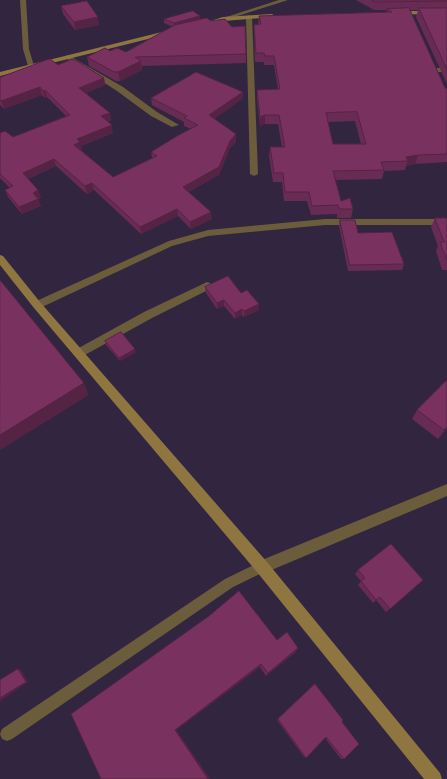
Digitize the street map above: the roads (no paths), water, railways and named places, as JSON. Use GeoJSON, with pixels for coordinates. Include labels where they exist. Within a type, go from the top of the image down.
{"type":"FeatureCollection","features":[{"type":"Feature","properties":{"kind":"main road"},"geometry":{"type":"LineString","coordinates":[[394,13],[447,13]]}},
{"type":"Feature","properties":{"kind":"main road"},"geometry":{"type":"LineString","coordinates":[[200,25],[223,19],[249,16],[277,16]]}},
{"type":"Feature","properties":{"kind":"main road"},"geometry":{"type":"LineString","coordinates":[[0,74],[176,31]]}},
{"type":"Feature","properties":{"kind":"main road"},"geometry":{"type":"LineString","coordinates":[[0,258],[37,305],[262,567],[434,779]]}},
{"type":"Feature","properties":{"kind":"street"},"geometry":{"type":"LineString","coordinates":[[23,0],[26,49],[31,66]]}},
{"type":"Feature","properties":{"kind":"street"},"geometry":{"type":"LineString","coordinates":[[223,19],[286,0]]}},
{"type":"Feature","properties":{"kind":"street"},"geometry":{"type":"LineString","coordinates":[[410,13],[413,20]]}},
{"type":"Feature","properties":{"kind":"street"},"geometry":{"type":"LineString","coordinates":[[68,57],[120,89],[154,114],[175,125]]}},
{"type":"Feature","properties":{"kind":"street"},"geometry":{"type":"LineString","coordinates":[[433,63],[437,73],[447,70]]}},
{"type":"Feature","properties":{"kind":"street"},"geometry":{"type":"LineString","coordinates":[[37,305],[169,244],[208,233],[325,222],[447,222]]}},
{"type":"Feature","properties":{"kind":"street"},"geometry":{"type":"LineString","coordinates":[[78,353],[148,315],[207,286]]}},
{"type":"Feature","properties":{"kind":"street"},"geometry":{"type":"LineString","coordinates":[[262,567],[447,490]]}},
{"type":"Feature","properties":{"kind":"lane"},"geometry":{"type":"LineString","coordinates":[[249,16],[254,174]]}},
{"type":"Feature","properties":{"kind":"lane"},"geometry":{"type":"LineString","coordinates":[[7,734],[229,583],[262,567]]}}]}
